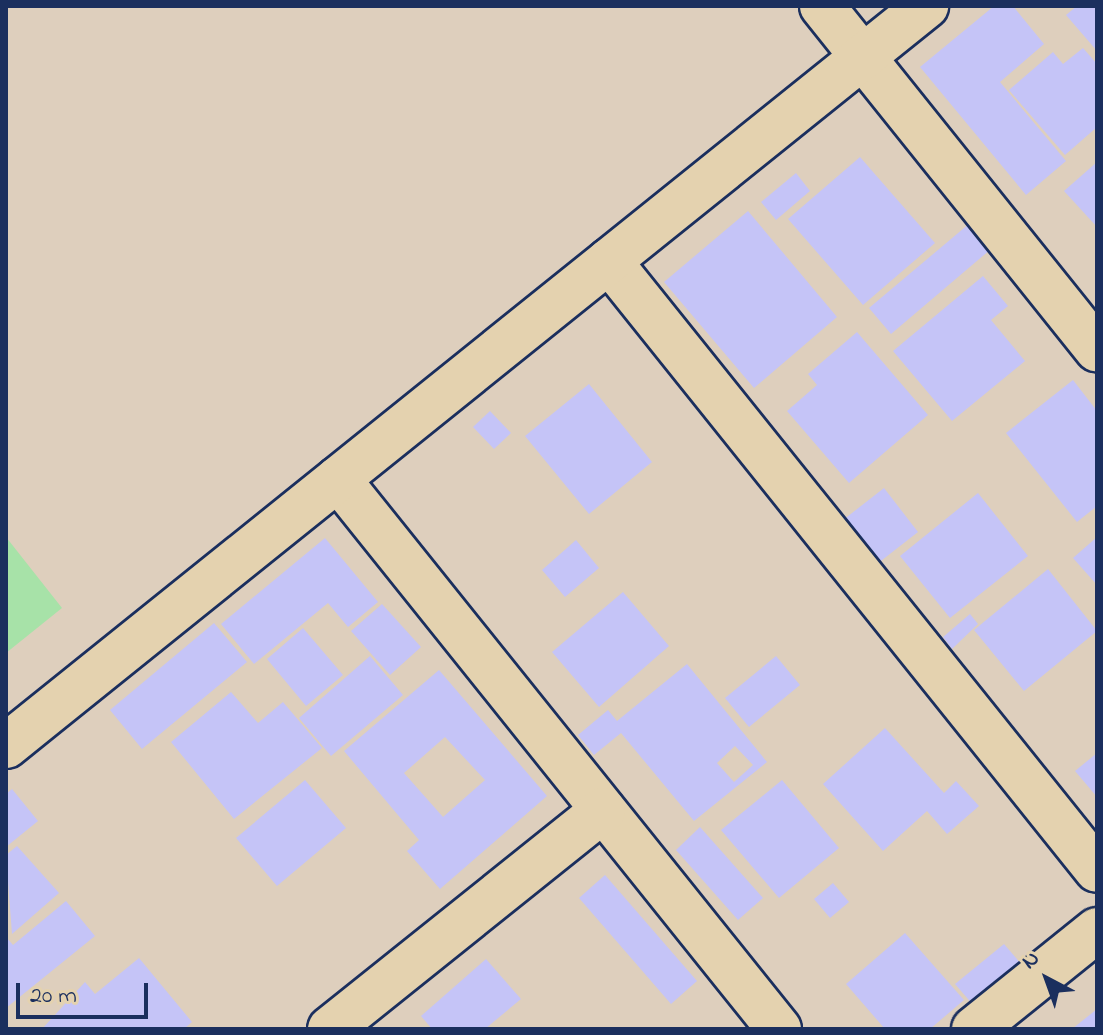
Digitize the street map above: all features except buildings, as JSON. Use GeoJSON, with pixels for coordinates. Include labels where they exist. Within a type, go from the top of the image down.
{"type":"FeatureCollection","features":[{"type":"Feature","properties":{"kind":"street"},"geometry":{"type":"LineString","coordinates":[[822,6],[1097,349]]}},
{"type":"Feature","properties":{"kind":"street"},"geometry":{"type":"LineString","coordinates":[[6,746],[926,6]]}},
{"type":"Feature","properties":{"kind":"street"},"geometry":{"type":"LineString","coordinates":[[609,261],[1097,870]]}},
{"type":"Feature","properties":{"kind":"street"},"geometry":{"type":"LineString","coordinates":[[338,479],[779,1029]]}},
{"type":"Feature","properties":{"kind":"street"},"geometry":{"type":"LineString","coordinates":[[330,1029],[603,810]]}},
{"type":"Feature","properties":{"kind":"street"},"geometry":{"type":"LineString","coordinates":[[974,1029],[1097,930]]}},
{"type":"Feature","properties":{"kind":"green space"},"geometry":{"type":"Polygon","coordinates":[[[6,537],[62,608],[6,653],[6,537]]]}}]}
